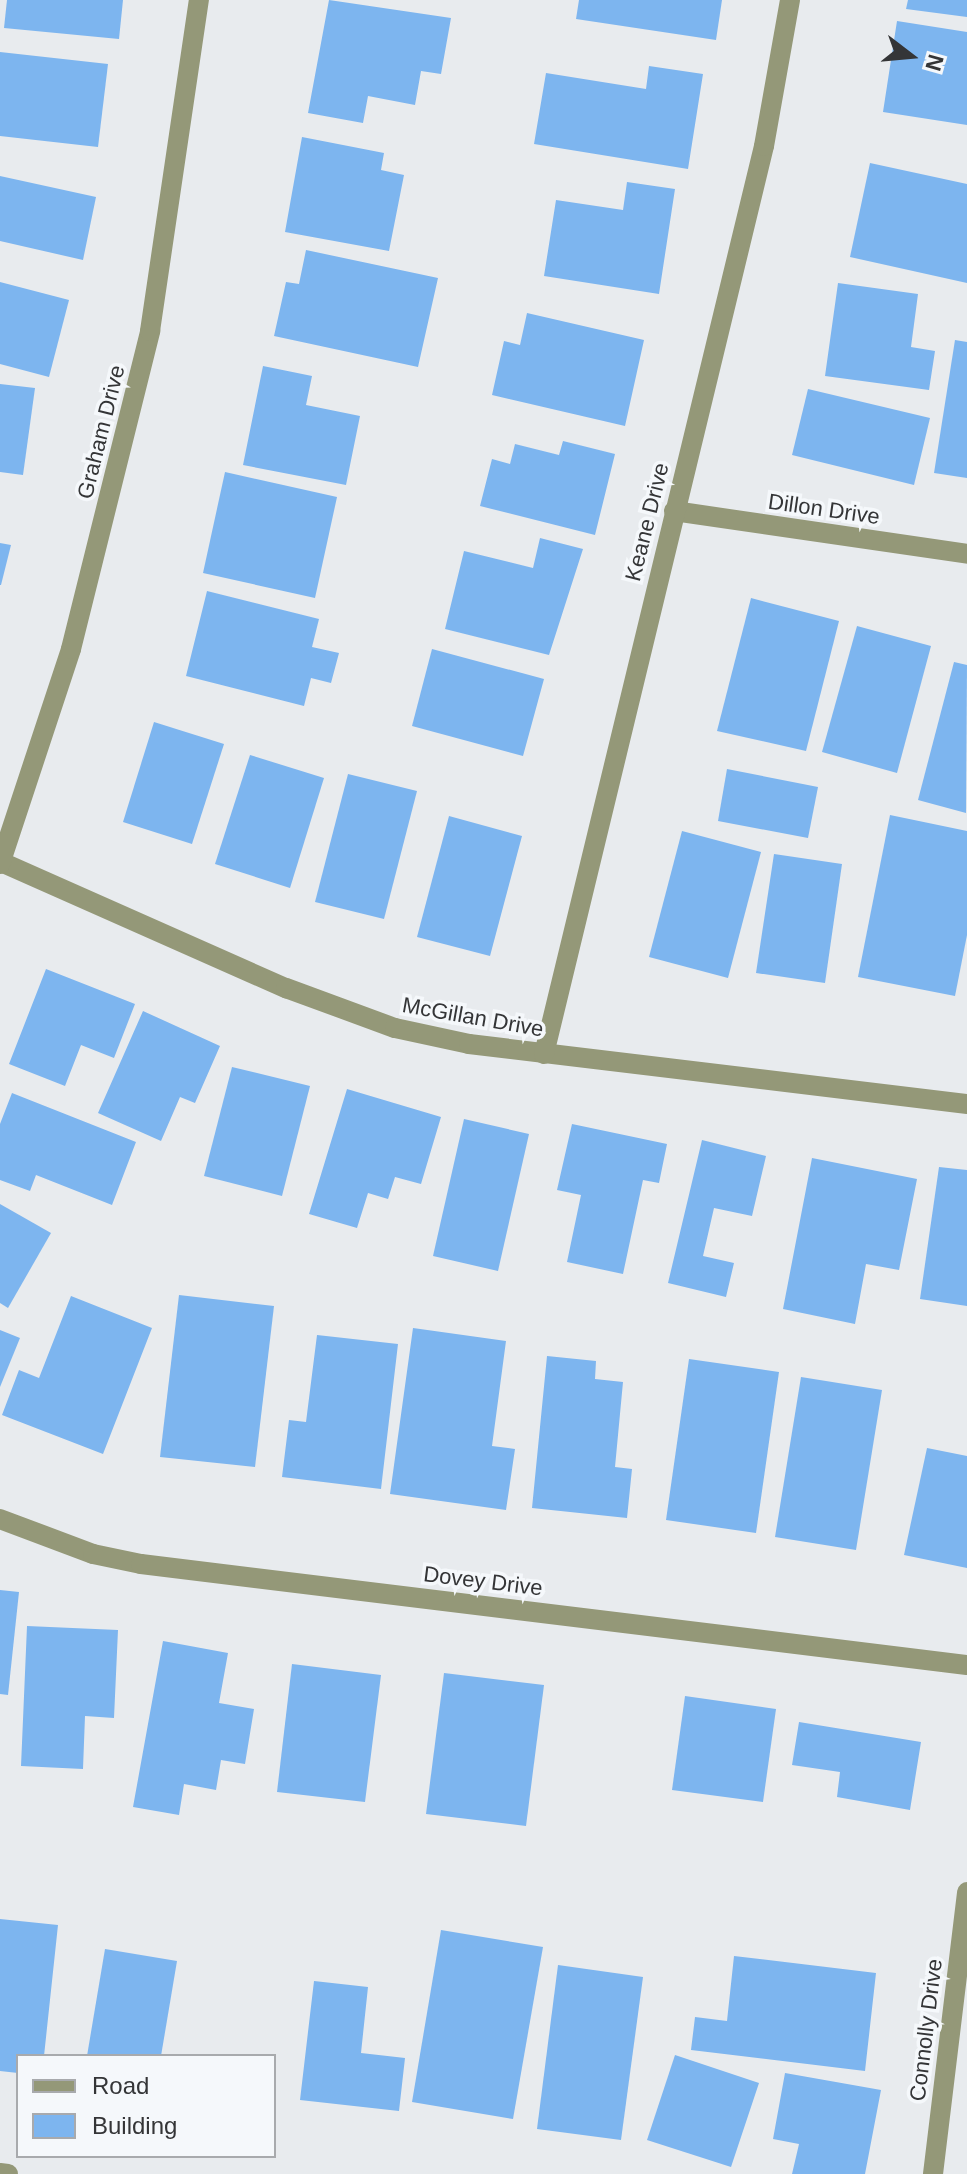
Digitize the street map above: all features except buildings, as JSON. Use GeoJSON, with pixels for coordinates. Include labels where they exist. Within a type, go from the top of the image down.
{"type":"FeatureCollection","features":[{"type":"Feature","properties":{"kind":"street","name":"Graham Drive"},"geometry":{"type":"LineString","coordinates":[[0,863],[71,649],[150,331],[199,0]]}},
{"type":"Feature","properties":{"kind":"street","name":"Keane Drive"},"geometry":{"type":"LineString","coordinates":[[544,1054],[764,146],[790,0]]}},
{"type":"Feature","properties":{"kind":"street","name":"Dillon Drive"},"geometry":{"type":"LineString","coordinates":[[674,511],[967,554]]}},
{"type":"Feature","properties":{"kind":"street","name":"McGillan Drive"},"geometry":{"type":"LineString","coordinates":[[0,863],[340,1011],[469,1044],[967,1104]]}},
{"type":"Feature","properties":{"kind":"street","name":"Dovey Drive"},"geometry":{"type":"LineString","coordinates":[[0,1519],[93,1554],[141,1564],[967,1665]]}},
{"type":"Feature","properties":{"kind":"street","name":"Connolly Drive"},"geometry":{"type":"LineString","coordinates":[[933,2174],[967,1892]]}},
{"type":"Feature","properties":{"kind":"street"},"geometry":{"type":"LineString","coordinates":[[0,2173],[8,2174]]}}]}
